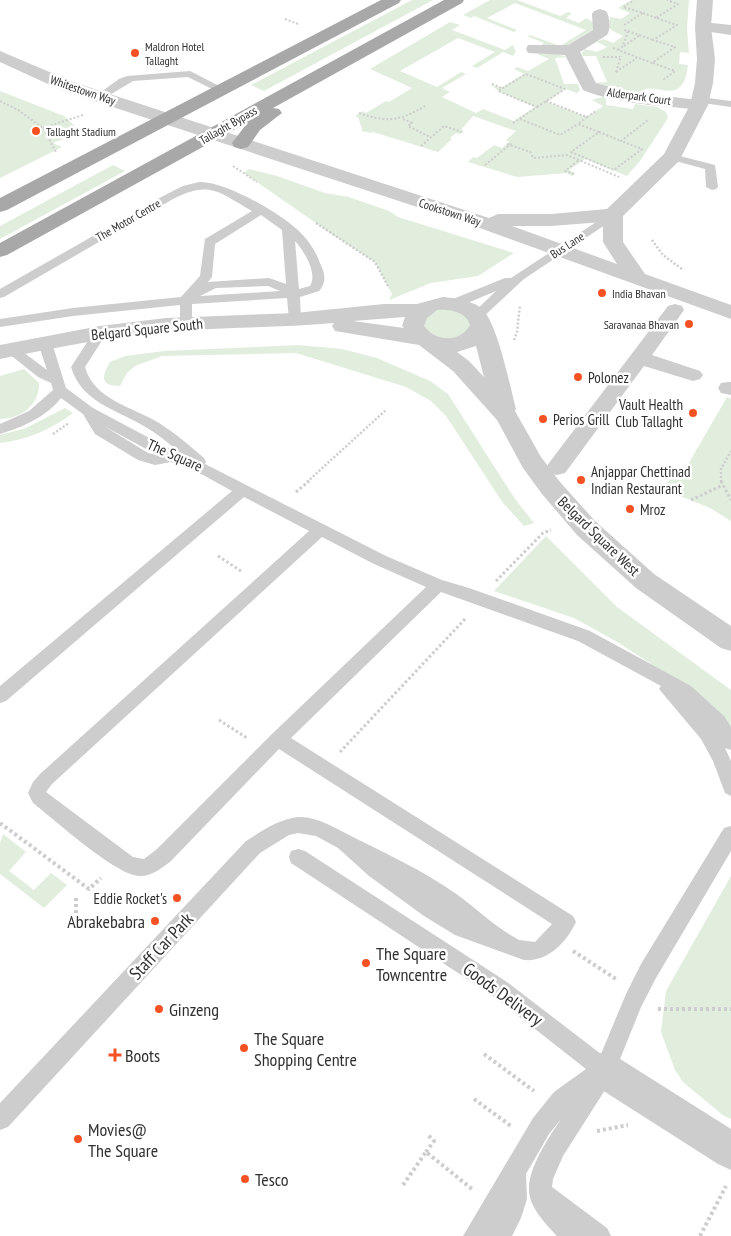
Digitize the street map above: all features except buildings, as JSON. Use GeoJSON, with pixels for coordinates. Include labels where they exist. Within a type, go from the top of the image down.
{"type":"FeatureCollection","features":[{"type":"Feature","properties":{"kind":"main road"},"geometry":{"type":"LineString","coordinates":[[0,206],[392,0]]}},
{"type":"Feature","properties":{"kind":"main road","name":"Tallaght Bypass"},"geometry":{"type":"LineString","coordinates":[[0,251],[456,0]]}},
{"type":"Feature","properties":{"kind":"main road"},"geometry":{"type":"LineString","coordinates":[[241,142],[263,118],[409,37],[430,15]]}},
{"type":"Feature","properties":{"kind":"main road"},"geometry":{"type":"LineString","coordinates":[[0,197],[120,134],[130,127],[144,111]]}},
{"type":"Feature","properties":{"kind":"street"},"geometry":{"type":"LineString","coordinates":[[473,219],[551,220],[613,215],[672,156],[700,102],[706,59],[703,27],[705,0]]}},
{"type":"Feature","properties":{"kind":"street"},"geometry":{"type":"LineString","coordinates":[[534,49],[571,50],[601,32],[600,14]]}},
{"type":"Feature","properties":{"kind":"street"},"geometry":{"type":"LineString","coordinates":[[703,27],[731,30]]}},
{"type":"Feature","properties":{"kind":"street","name":"Alderpark Court"},"geometry":{"type":"LineString","coordinates":[[571,50],[589,86],[595,89],[640,99],[700,102]]}},
{"type":"Feature","properties":{"kind":"street","name":"Whitestown Way"},"geometry":{"type":"LineString","coordinates":[[0,56],[38,74],[99,97],[168,118]]}},
{"type":"Feature","properties":{"kind":"street","name":"Cookstown Way"},"geometry":{"type":"LineString","coordinates":[[168,118],[473,219],[731,312]]}},
{"type":"Feature","properties":{"kind":"street"},"geometry":{"type":"LineString","coordinates":[[613,215],[613,242],[637,278]]}},
{"type":"Feature","properties":{"kind":"street"},"geometry":{"type":"LineString","coordinates":[[479,321],[479,333],[466,343],[454,345],[426,340],[413,326],[417,314],[438,304],[453,304],[469,309],[479,321],[506,416]]}},
{"type":"Feature","properties":{"kind":"street","name":"Belgard Square South"},"geometry":{"type":"LineString","coordinates":[[5,350],[100,333],[186,324],[295,320],[384,311],[423,310]]}},
{"type":"Feature","properties":{"kind":"street"},"geometry":{"type":"LineString","coordinates":[[557,468],[675,310]]}},
{"type":"Feature","properties":{"kind":"street","name":"Belgard Square South"},"geometry":{"type":"LineString","coordinates":[[295,320],[426,340]]}},
{"type":"Feature","properties":{"kind":"street","name":"Belgard Square West"},"geometry":{"type":"LineString","coordinates":[[426,340],[461,366],[506,416],[532,462],[551,488],[586,528],[645,581],[731,640]]}},
{"type":"Feature","properties":{"kind":"street"},"geometry":{"type":"LineString","coordinates":[[641,358],[693,375]]}},
{"type":"Feature","properties":{"kind":"street"},"geometry":{"type":"LineString","coordinates":[[604,1070],[726,1166]]}},
{"type":"Feature","properties":{"kind":"lane"},"geometry":{"type":"LineString","coordinates":[[99,97],[123,81],[131,78],[185,74],[197,76],[222,90]]}},
{"type":"Feature","properties":{"kind":"lane"},"geometry":{"type":"LineString","coordinates":[[700,102],[731,104]]}},
{"type":"Feature","properties":{"kind":"lane"},"geometry":{"type":"LineString","coordinates":[[672,156],[711,168],[712,187]]}},
{"type":"Feature","properties":{"kind":"lane","name":"The Motor Centre"},"geometry":{"type":"LineString","coordinates":[[0,294],[191,186],[210,185],[288,227],[310,249],[320,279],[318,286],[311,291],[294,294]]}},
{"type":"Feature","properties":{"kind":"lane"},"geometry":{"type":"LineString","coordinates":[[186,324],[186,299],[206,277],[209,242],[260,212]]}},
{"type":"Feature","properties":{"kind":"lane","name":"Bus Lane"},"geometry":{"type":"LineString","coordinates":[[453,304],[520,276],[613,215]]}},
{"type":"Feature","properties":{"kind":"lane"},"geometry":{"type":"LineString","coordinates":[[288,227],[295,320]]}},
{"type":"Feature","properties":{"kind":"lane","name":"Bus Lane"},"geometry":{"type":"LineString","coordinates":[[479,321],[520,276]]}},
{"type":"Feature","properties":{"kind":"lane"},"geometry":{"type":"LineString","coordinates":[[0,323],[118,305],[186,299],[294,294]]}},
{"type":"Feature","properties":{"kind":"lane","name":"The Square"},"geometry":{"type":"LineString","coordinates":[[100,333],[78,367],[84,383],[104,400],[107,409],[114,414],[195,459],[208,471]]}},
{"type":"Feature","properties":{"kind":"lane"},"geometry":{"type":"LineString","coordinates":[[0,429],[48,405],[58,385],[45,343]]}},
{"type":"Feature","properties":{"kind":"lane"},"geometry":{"type":"LineString","coordinates":[[5,350],[58,385]]}},
{"type":"Feature","properties":{"kind":"lane","name":"The Square"},"geometry":{"type":"LineString","coordinates":[[58,385],[88,411],[100,431],[143,457],[155,460],[172,457],[208,471]]}},
{"type":"Feature","properties":{"kind":"lane"},"geometry":{"type":"LineString","coordinates":[[0,424],[18,421]]}},
{"type":"Feature","properties":{"kind":"lane"},"geometry":{"type":"LineString","coordinates":[[208,471],[380,560],[438,585],[523,613],[584,636],[685,691],[718,721],[731,743]]}},
{"type":"Feature","properties":{"kind":"lane"},"geometry":{"type":"LineString","coordinates":[[0,696],[243,490]]}},
{"type":"Feature","properties":{"kind":"lane"},"geometry":{"type":"LineString","coordinates":[[320,530],[39,787],[37,793],[39,797],[119,860],[132,868],[140,869],[155,863],[278,739],[438,585]]}},
{"type":"Feature","properties":{"kind":"lane"},"geometry":{"type":"LineString","coordinates":[[645,669],[672,693],[704,731],[720,756],[731,788]]}},
{"type":"Feature","properties":{"kind":"lane","name":"Staff Car Park"},"geometry":{"type":"LineString","coordinates":[[0,1119],[254,847],[276,832],[301,824],[316,827],[344,842],[385,859],[443,895],[504,942],[521,951],[530,953],[539,950],[554,938],[566,922],[278,739]]}},
{"type":"Feature","properties":{"kind":"lane"},"geometry":{"type":"LineString","coordinates":[[574,1236],[559,1223],[540,1192],[544,1175],[560,1140],[604,1070],[646,976],[731,834]]}},
{"type":"Feature","properties":{"kind":"lane","name":"Goods Delivery"},"geometry":{"type":"LineString","coordinates":[[298,857],[500,989],[604,1070]]}},
{"type":"Feature","properties":{"kind":"lane"},"geometry":{"type":"LineString","coordinates":[[475,1236],[516,1172],[541,1126],[562,1100],[604,1070]]}},
{"type":"Feature","properties":{"kind":"lane"},"geometry":{"type":"LineString","coordinates":[[499,1236],[510,1218],[516,1199],[516,1172]]}},
{"type":"Feature","properties":{"kind":"lane"},"geometry":{"type":"LineString","coordinates":[[540,1192],[599,1236]]}},
{"type":"Feature","properties":{"kind":"path"},"geometry":{"type":"LineString","coordinates":[[634,0],[623,7],[677,25],[653,40]]}},
{"type":"Feature","properties":{"kind":"path"},"geometry":{"type":"LineString","coordinates":[[656,18],[678,4],[667,0]]}},
{"type":"Feature","properties":{"kind":"path"},"geometry":{"type":"LineString","coordinates":[[640,35],[618,50],[652,63],[675,47],[653,40],[640,35],[619,28],[643,13]]}},
{"type":"Feature","properties":{"kind":"path"},"geometry":{"type":"LineString","coordinates":[[285,19],[304,27]]}},
{"type":"Feature","properties":{"kind":"path"},"geometry":{"type":"LineString","coordinates":[[623,46],[628,31]]}},
{"type":"Feature","properties":{"kind":"path"},"geometry":{"type":"LineString","coordinates":[[622,52],[616,72],[638,58]]}},
{"type":"Feature","properties":{"kind":"path"},"geometry":{"type":"LineString","coordinates":[[597,56],[620,57]]}},
{"type":"Feature","properties":{"kind":"path"},"geometry":{"type":"LineString","coordinates":[[537,107],[498,92],[526,74],[571,91]]}},
{"type":"Feature","properties":{"kind":"path"},"geometry":{"type":"LineString","coordinates":[[492,84],[502,88]]}},
{"type":"Feature","properties":{"kind":"path"},"geometry":{"type":"LineString","coordinates":[[513,123],[565,89]]}},
{"type":"Feature","properties":{"kind":"path"},"geometry":{"type":"LineString","coordinates":[[0,101],[18,110],[43,128],[56,152]]}},
{"type":"Feature","properties":{"kind":"path"},"geometry":{"type":"LineString","coordinates":[[546,101],[587,117]]}},
{"type":"Feature","properties":{"kind":"path"},"geometry":{"type":"LineString","coordinates":[[359,113],[375,119],[391,121],[403,119],[425,106]]}},
{"type":"Feature","properties":{"kind":"path"},"geometry":{"type":"LineString","coordinates":[[520,118],[560,135],[598,110]]}},
{"type":"Feature","properties":{"kind":"path"},"geometry":{"type":"LineString","coordinates":[[43,128],[89,112]]}},
{"type":"Feature","properties":{"kind":"path"},"geometry":{"type":"LineString","coordinates":[[621,141],[649,121],[640,117]]}},
{"type":"Feature","properties":{"kind":"path"},"geometry":{"type":"LineString","coordinates":[[403,119],[412,123],[408,126],[430,137]]}},
{"type":"Feature","properties":{"kind":"path"},"geometry":{"type":"LineString","coordinates":[[578,124],[599,132],[642,149],[614,170],[570,152],[599,132]]}},
{"type":"Feature","properties":{"kind":"path"},"geometry":{"type":"LineString","coordinates":[[421,146],[444,126],[462,132]]}},
{"type":"Feature","properties":{"kind":"path"},"geometry":{"type":"LineString","coordinates":[[484,165],[509,144],[530,152],[533,158],[567,155],[613,175]]}},
{"type":"Feature","properties":{"kind":"path"},"geometry":{"type":"LineString","coordinates":[[574,174],[565,170],[580,160]]}},
{"type":"Feature","properties":{"kind":"path"},"geometry":{"type":"LineString","coordinates":[[233,166],[248,169]]}},
{"type":"Feature","properties":{"kind":"path"},"geometry":{"type":"LineString","coordinates":[[652,240],[663,255],[688,272]]}},
{"type":"Feature","properties":{"kind":"path"},"geometry":{"type":"LineString","coordinates":[[513,342],[517,337],[517,314],[522,302]]}},
{"type":"Feature","properties":{"kind":"path"},"geometry":{"type":"LineString","coordinates":[[293,494],[386,410]]}},
{"type":"Feature","properties":{"kind":"path"},"geometry":{"type":"LineString","coordinates":[[53,434],[72,422]]}},
{"type":"Feature","properties":{"kind":"path"},"geometry":{"type":"LineString","coordinates":[[731,450],[722,461],[720,476],[725,492],[731,500]]}},
{"type":"Feature","properties":{"kind":"path"},"geometry":{"type":"LineString","coordinates":[[691,500],[723,485]]}},
{"type":"Feature","properties":{"kind":"path"},"geometry":{"type":"LineString","coordinates":[[496,582],[543,533],[552,530]]}},
{"type":"Feature","properties":{"kind":"path"},"geometry":{"type":"LineString","coordinates":[[543,533],[548,532]]}},
{"type":"Feature","properties":{"kind":"path"},"geometry":{"type":"LineString","coordinates":[[218,556],[246,575]]}},
{"type":"Feature","properties":{"kind":"path"},"geometry":{"type":"LineString","coordinates":[[334,758],[469,615]]}},
{"type":"Feature","properties":{"kind":"path"},"geometry":{"type":"LineString","coordinates":[[219,720],[250,740]]}},
{"type":"Feature","properties":{"kind":"path"},"geometry":{"type":"LineString","coordinates":[[0,823],[89,889],[102,878]]}},
{"type":"Feature","properties":{"kind":"path"},"geometry":{"type":"LineString","coordinates":[[76,898],[76,914]]}},
{"type":"Feature","properties":{"kind":"path"},"geometry":{"type":"LineString","coordinates":[[568,948],[617,980]]}},
{"type":"Feature","properties":{"kind":"path"},"geometry":{"type":"LineString","coordinates":[[657,1009],[731,1009]]}},
{"type":"Feature","properties":{"kind":"path"},"geometry":{"type":"LineString","coordinates":[[484,1054],[537,1093]]}},
{"type":"Feature","properties":{"kind":"path"},"geometry":{"type":"LineString","coordinates":[[474,1099],[514,1128]]}},
{"type":"Feature","properties":{"kind":"path"},"geometry":{"type":"LineString","coordinates":[[593,1131],[627,1125],[634,1126]]}},
{"type":"Feature","properties":{"kind":"path"},"geometry":{"type":"LineString","coordinates":[[403,1185],[434,1140],[428,1135]]}},
{"type":"Feature","properties":{"kind":"path"},"geometry":{"type":"LineString","coordinates":[[426,1152],[472,1189]]}},
{"type":"Feature","properties":{"kind":"path"},"geometry":{"type":"LineString","coordinates":[[700,1236],[729,1188],[726,1166]]}},
{"type":"Feature","properties":{"kind":"green space"},"geometry":{"type":"Polygon","coordinates":[[[412,0],[433,0],[264,91],[251,85],[412,0]]]}},
{"type":"Feature","properties":{"kind":"green space"},"geometry":{"type":"Polygon","coordinates":[[[490,0],[517,0],[560,16],[568,12],[572,13],[566,18],[579,23],[586,18],[593,22],[594,29],[566,46],[560,46],[586,30],[515,3],[487,18],[517,30],[514,32],[474,16],[471,18],[463,15],[490,0]]]}},
{"type":"Feature","properties":{"kind":"green space"},"geometry":{"type":"Polygon","coordinates":[[[632,0],[689,0],[687,29],[689,53],[680,52],[679,64],[688,65],[685,79],[680,87],[667,91],[652,88],[645,89],[640,93],[595,83],[607,82],[596,56],[583,56],[582,53],[585,49],[597,52],[607,47],[597,42],[603,39],[613,43],[623,36],[611,30],[609,27],[610,17],[621,19],[630,13],[618,8],[632,0]]]}},
{"type":"Feature","properties":{"kind":"green space"},"geometry":{"type":"Polygon","coordinates":[[[450,22],[460,25],[452,30],[505,50],[513,45],[516,52],[513,56],[503,52],[477,68],[472,66],[495,52],[458,38],[400,71],[437,87],[461,72],[466,74],[442,88],[450,92],[442,97],[476,113],[483,109],[514,121],[535,107],[498,91],[492,85],[501,88],[524,74],[514,69],[517,67],[528,71],[549,59],[537,54],[549,53],[567,57],[555,58],[564,84],[578,84],[580,90],[577,93],[565,89],[547,102],[587,117],[603,106],[592,100],[606,96],[606,105],[633,109],[635,104],[657,107],[666,112],[668,118],[640,161],[627,176],[585,159],[569,170],[575,173],[572,176],[567,173],[517,177],[468,162],[473,157],[477,158],[494,145],[502,148],[509,142],[506,140],[516,131],[473,116],[461,130],[464,131],[460,134],[456,133],[438,152],[373,132],[361,131],[358,117],[355,116],[363,111],[366,113],[386,101],[389,102],[412,88],[370,69],[450,22]]]}},
{"type":"Feature","properties":{"kind":"green space"},"geometry":{"type":"Polygon","coordinates":[[[530,35],[560,46],[540,46],[544,43],[527,36],[530,35]]]}},
{"type":"Feature","properties":{"kind":"green space","name":"Tallaght Stadium"},"geometry":{"type":"Polygon","coordinates":[[[0,91],[64,116],[74,125],[71,136],[53,143],[62,147],[0,178],[0,91]]]}},
{"type":"Feature","properties":{"kind":"green space"},"geometry":{"type":"Polygon","coordinates":[[[113,165],[125,171],[0,239],[0,226],[113,165]]]}},
{"type":"Feature","properties":{"kind":"green space"},"geometry":{"type":"Polygon","coordinates":[[[249,169],[277,176],[325,193],[349,197],[389,211],[398,217],[514,253],[478,276],[431,283],[389,300],[392,294],[375,262],[244,173],[249,169]]]}},
{"type":"Feature","properties":{"kind":"green space"},"geometry":{"type":"Polygon","coordinates":[[[429,307],[474,314],[472,338],[431,342],[416,317],[429,307]]]}},
{"type":"Feature","properties":{"kind":"green space"},"geometry":{"type":"Polygon","coordinates":[[[298,345],[342,349],[377,358],[430,381],[448,394],[515,499],[534,523],[524,526],[503,503],[446,416],[431,401],[406,387],[296,353],[162,356],[135,366],[127,373],[120,386],[108,384],[104,379],[110,362],[125,356],[164,351],[298,345]]]}},
{"type":"Feature","properties":{"kind":"green space"},"geometry":{"type":"Polygon","coordinates":[[[24,369],[39,383],[33,404],[22,413],[0,419],[0,376],[24,369]]]}},
{"type":"Feature","properties":{"kind":"green space"},"geometry":{"type":"Polygon","coordinates":[[[727,397],[731,399],[731,521],[710,508],[663,489],[671,477],[679,480],[727,397]]]}},
{"type":"Feature","properties":{"kind":"green space"},"geometry":{"type":"Polygon","coordinates":[[[65,408],[73,413],[48,429],[20,439],[0,443],[0,435],[26,428],[65,408]]]}},
{"type":"Feature","properties":{"kind":"green space"},"geometry":{"type":"Polygon","coordinates":[[[546,536],[617,607],[731,690],[731,732],[688,688],[619,643],[574,618],[494,591],[546,536]]]}},
{"type":"Feature","properties":{"kind":"green space"},"geometry":{"type":"Polygon","coordinates":[[[3,834],[26,852],[9,871],[34,890],[51,873],[67,885],[44,908],[0,874],[0,843],[3,834]]]}},
{"type":"Feature","properties":{"kind":"green space"},"geometry":{"type":"Polygon","coordinates":[[[731,876],[731,1119],[724,1116],[683,1082],[675,1070],[661,1032],[666,991],[731,876]]]}},
{"type":"Feature","properties":{"kind":"place","name":"Maldron Hotel Tallaght"},"geometry":{"type":"Point","coordinates":[135,53]}},
{"type":"Feature","properties":{"kind":"place","name":"Tallaght Stadium"},"geometry":{"type":"Point","coordinates":[36,131]}},
{"type":"Feature","properties":{"kind":"place","name":"India Bhavan"},"geometry":{"type":"Point","coordinates":[602,293]}},
{"type":"Feature","properties":{"kind":"place","name":"Saravanaa Bhavan"},"geometry":{"type":"Point","coordinates":[689,324]}},
{"type":"Feature","properties":{"kind":"place","name":"Polonez"},"geometry":{"type":"Point","coordinates":[578,377]}},
{"type":"Feature","properties":{"kind":"place","name":"Vault Health Club Tallaght"},"geometry":{"type":"Point","coordinates":[693,413]}},
{"type":"Feature","properties":{"kind":"place","name":"Perios Grill"},"geometry":{"type":"Point","coordinates":[543,419]}},
{"type":"Feature","properties":{"kind":"place","name":"Anjappar Chettinad Indian Restaurant"},"geometry":{"type":"Point","coordinates":[581,480]}},
{"type":"Feature","properties":{"kind":"place","name":"Mroz"},"geometry":{"type":"Point","coordinates":[630,509]}},
{"type":"Feature","properties":{"kind":"place","name":"Eddie Rocket's"},"geometry":{"type":"Point","coordinates":[177,898]}},
{"type":"Feature","properties":{"kind":"place","name":"Abrakebabra"},"geometry":{"type":"Point","coordinates":[155,921]}},
{"type":"Feature","properties":{"kind":"place","name":"The Square Towncentre"},"geometry":{"type":"Point","coordinates":[366,963]}},
{"type":"Feature","properties":{"kind":"place","name":"Ginzeng"},"geometry":{"type":"Point","coordinates":[159,1009]}},
{"type":"Feature","properties":{"kind":"place","name":"The Square Shopping Centre"},"geometry":{"type":"Point","coordinates":[244,1048]}},
{"type":"Feature","properties":{"kind":"place","name":"Boots"},"geometry":{"type":"Point","coordinates":[115,1055]}},
{"type":"Feature","properties":{"kind":"place","name":"Movies@ The Square"},"geometry":{"type":"Point","coordinates":[78,1139]}},
{"type":"Feature","properties":{"kind":"place","name":"Tesco"},"geometry":{"type":"Point","coordinates":[245,1179]}}]}
